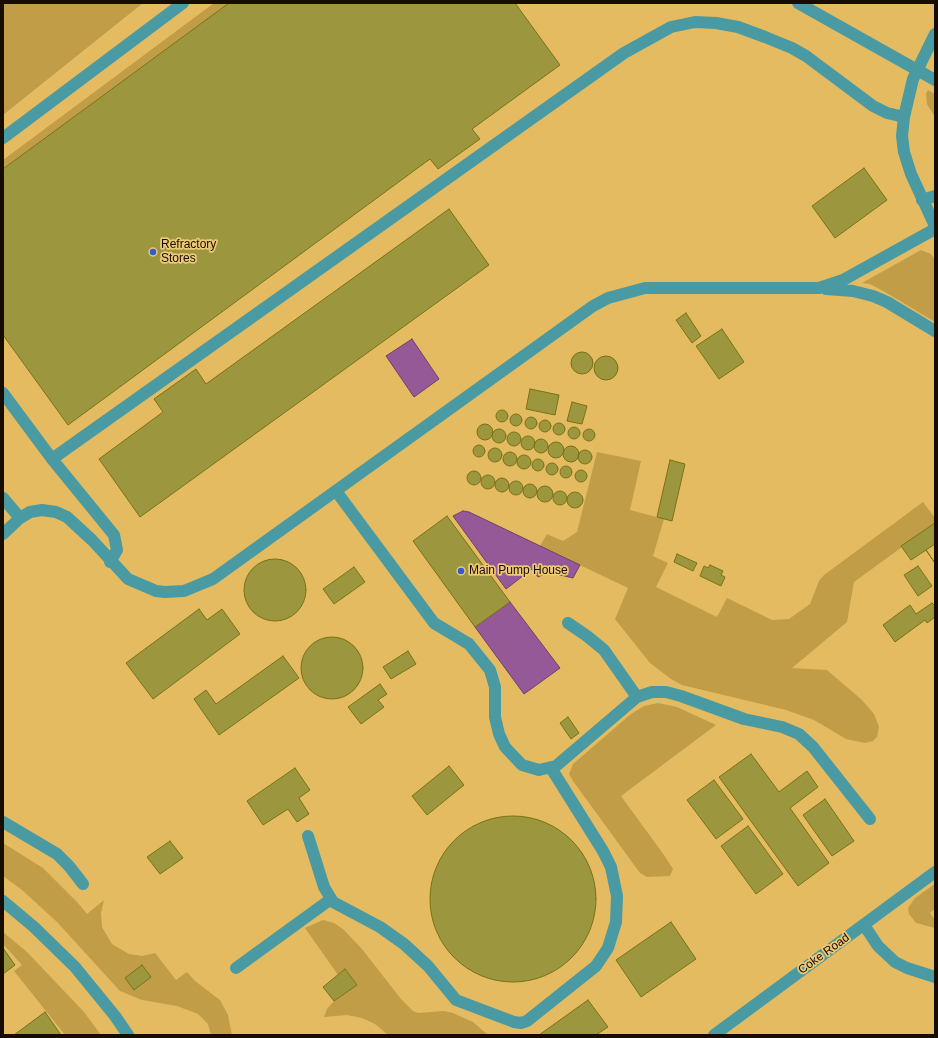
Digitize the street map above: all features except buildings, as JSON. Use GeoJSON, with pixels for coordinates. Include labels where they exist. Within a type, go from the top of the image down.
{"type":"FeatureCollection","features":[{"type":"Feature","properties":{"kind":"lane"},"geometry":{"type":"LineString","coordinates":[[3,138],[183,3]]}},
{"type":"Feature","properties":{"kind":"lane"},"geometry":{"type":"LineString","coordinates":[[798,3],[935,80]]}},
{"type":"Feature","properties":{"kind":"lane"},"geometry":{"type":"LineString","coordinates":[[52,459],[624,53],[671,27],[691,23],[716,23],[738,27],[765,37],[803,54],[873,106],[887,113],[904,117]]}},
{"type":"Feature","properties":{"kind":"lane"},"geometry":{"type":"LineString","coordinates":[[810,289],[826,287],[843,280],[935,227],[922,200],[904,152],[902,136],[908,96],[917,70],[935,34]]}},
{"type":"Feature","properties":{"kind":"lane"},"geometry":{"type":"LineString","coordinates":[[922,200],[935,196]]}},
{"type":"Feature","properties":{"kind":"lane"},"geometry":{"type":"LineString","coordinates":[[3,534],[25,514],[36,510],[50,511],[61,514],[84,532],[110,562],[128,579],[147,588],[165,592],[184,592],[213,579],[580,315],[608,298],[645,288],[810,289],[853,291],[873,296],[887,302],[935,331]]}},
{"type":"Feature","properties":{"kind":"lane"},"geometry":{"type":"LineString","coordinates":[[3,393],[52,459],[114,535],[117,550],[110,562]]}},
{"type":"Feature","properties":{"kind":"lane"},"geometry":{"type":"LineString","coordinates":[[336,491],[434,623],[469,644],[490,670],[495,687],[496,725],[505,748],[516,760],[528,768],[539,770],[551,768],[566,759],[637,697],[652,692],[681,696],[729,714],[799,734],[813,747],[870,819]]}},
{"type":"Feature","properties":{"kind":"lane"},"geometry":{"type":"LineString","coordinates":[[3,498],[20,518]]}},
{"type":"Feature","properties":{"kind":"lane"},"geometry":{"type":"LineString","coordinates":[[568,623],[604,650],[637,697]]}},
{"type":"Feature","properties":{"kind":"lane"},"geometry":{"type":"LineString","coordinates":[[308,836],[324,887],[331,899],[337,905],[380,927],[404,944],[428,966],[456,1000],[514,1022],[527,1021],[580,980],[601,960],[611,941],[617,913],[616,884],[606,858],[551,768]]}},
{"type":"Feature","properties":{"kind":"lane"},"geometry":{"type":"LineString","coordinates":[[3,822],[56,854],[69,866],[83,884]]}},
{"type":"Feature","properties":{"kind":"lane","name":"Coke Road"},"geometry":{"type":"LineString","coordinates":[[714,1035],[935,872]]}},
{"type":"Feature","properties":{"kind":"lane"},"geometry":{"type":"LineString","coordinates":[[236,968],[331,899]]}},
{"type":"Feature","properties":{"kind":"lane"},"geometry":{"type":"LineString","coordinates":[[3,901],[75,967],[115,1016],[128,1035]]}},
{"type":"Feature","properties":{"kind":"lane"},"geometry":{"type":"LineString","coordinates":[[864,925],[878,946],[890,958],[907,968],[935,977]]}},
{"type":"Feature","properties":{"kind":"shaded area"},"geometry":{"type":"Polygon","coordinates":[[[3,3],[935,3],[935,1035],[3,1035],[3,3]]]}},
{"type":"Feature","properties":{"kind":"shaded area"},"geometry":{"type":"Polygon","coordinates":[[[3,3],[143,3],[3,115],[3,3]]]}},
{"type":"Feature","properties":{"kind":"shaded area"},"geometry":{"type":"Polygon","coordinates":[[[214,3],[229,3],[3,169],[3,160],[214,3]]]}},
{"type":"Feature","properties":{"kind":"shaded area"},"geometry":{"type":"Polygon","coordinates":[[[928,90],[935,94],[935,117],[927,104],[926,94],[928,90]]]}},
{"type":"Feature","properties":{"kind":"shaded area"},"geometry":{"type":"Polygon","coordinates":[[[921,250],[931,254],[935,260],[935,322],[885,292],[870,284],[862,283],[921,250]]]}},
{"type":"Feature","properties":{"kind":"shaded area"},"geometry":{"type":"Polygon","coordinates":[[[412,339],[439,379],[414,397],[386,356],[412,339]]]}},
{"type":"Feature","properties":{"kind":"shaded area"},"geometry":{"type":"Polygon","coordinates":[[[597,452],[641,461],[630,510],[664,519],[653,556],[668,563],[656,587],[717,617],[727,598],[772,620],[789,619],[810,604],[819,581],[824,575],[923,502],[935,518],[935,523],[854,582],[847,622],[792,668],[827,670],[862,700],[874,714],[879,727],[877,737],[873,741],[865,743],[846,739],[814,720],[786,710],[682,685],[671,679],[650,663],[615,619],[628,588],[540,546],[547,534],[563,541],[577,532],[597,452]]]}},
{"type":"Feature","properties":{"kind":"shaded area"},"geometry":{"type":"Polygon","coordinates":[[[463,511],[469,512],[580,565],[573,578],[548,572],[538,577],[532,569],[506,589],[453,516],[463,511]]]}},
{"type":"Feature","properties":{"kind":"shaded area"},"geometry":{"type":"Polygon","coordinates":[[[510,602],[560,668],[524,694],[475,627],[510,602]]]}},
{"type":"Feature","properties":{"kind":"shaded area"},"geometry":{"type":"Polygon","coordinates":[[[658,703],[677,707],[716,725],[621,796],[673,869],[670,876],[647,877],[640,873],[569,774],[573,764],[631,714],[644,706],[658,703]]]}},
{"type":"Feature","properties":{"kind":"shaded area"},"geometry":{"type":"Polygon","coordinates":[[[3,843],[43,868],[87,914],[104,900],[101,913],[102,927],[112,944],[129,954],[142,956],[155,953],[176,980],[187,972],[195,981],[220,1000],[228,1015],[232,1035],[211,1035],[208,1024],[198,1014],[177,1006],[142,1000],[120,991],[57,922],[22,890],[3,876],[3,843]]]}},
{"type":"Feature","properties":{"kind":"shaded area"},"geometry":{"type":"Polygon","coordinates":[[[935,884],[935,909],[930,913],[935,920],[935,928],[916,923],[909,914],[908,908],[915,898],[935,884]]]}},
{"type":"Feature","properties":{"kind":"shaded area"},"geometry":{"type":"Polygon","coordinates":[[[323,920],[334,923],[343,929],[362,949],[401,999],[413,1011],[418,1013],[444,1011],[453,1013],[473,1022],[488,1035],[388,1035],[375,1024],[362,1018],[347,1015],[324,1017],[327,1009],[334,1001],[357,985],[345,969],[338,975],[305,928],[323,920]]]}},
{"type":"Feature","properties":{"kind":"shaded area"},"geometry":{"type":"Polygon","coordinates":[[[3,932],[27,952],[84,1012],[101,1035],[65,1035],[14,971],[22,965],[3,944],[3,932]]]}},
{"type":"Feature","properties":{"kind":"place","name":"Refractory Stores"},"geometry":{"type":"Point","coordinates":[153,252]}},
{"type":"Feature","properties":{"kind":"place","name":"Main Pump House"},"geometry":{"type":"Point","coordinates":[461,571]}}]}
